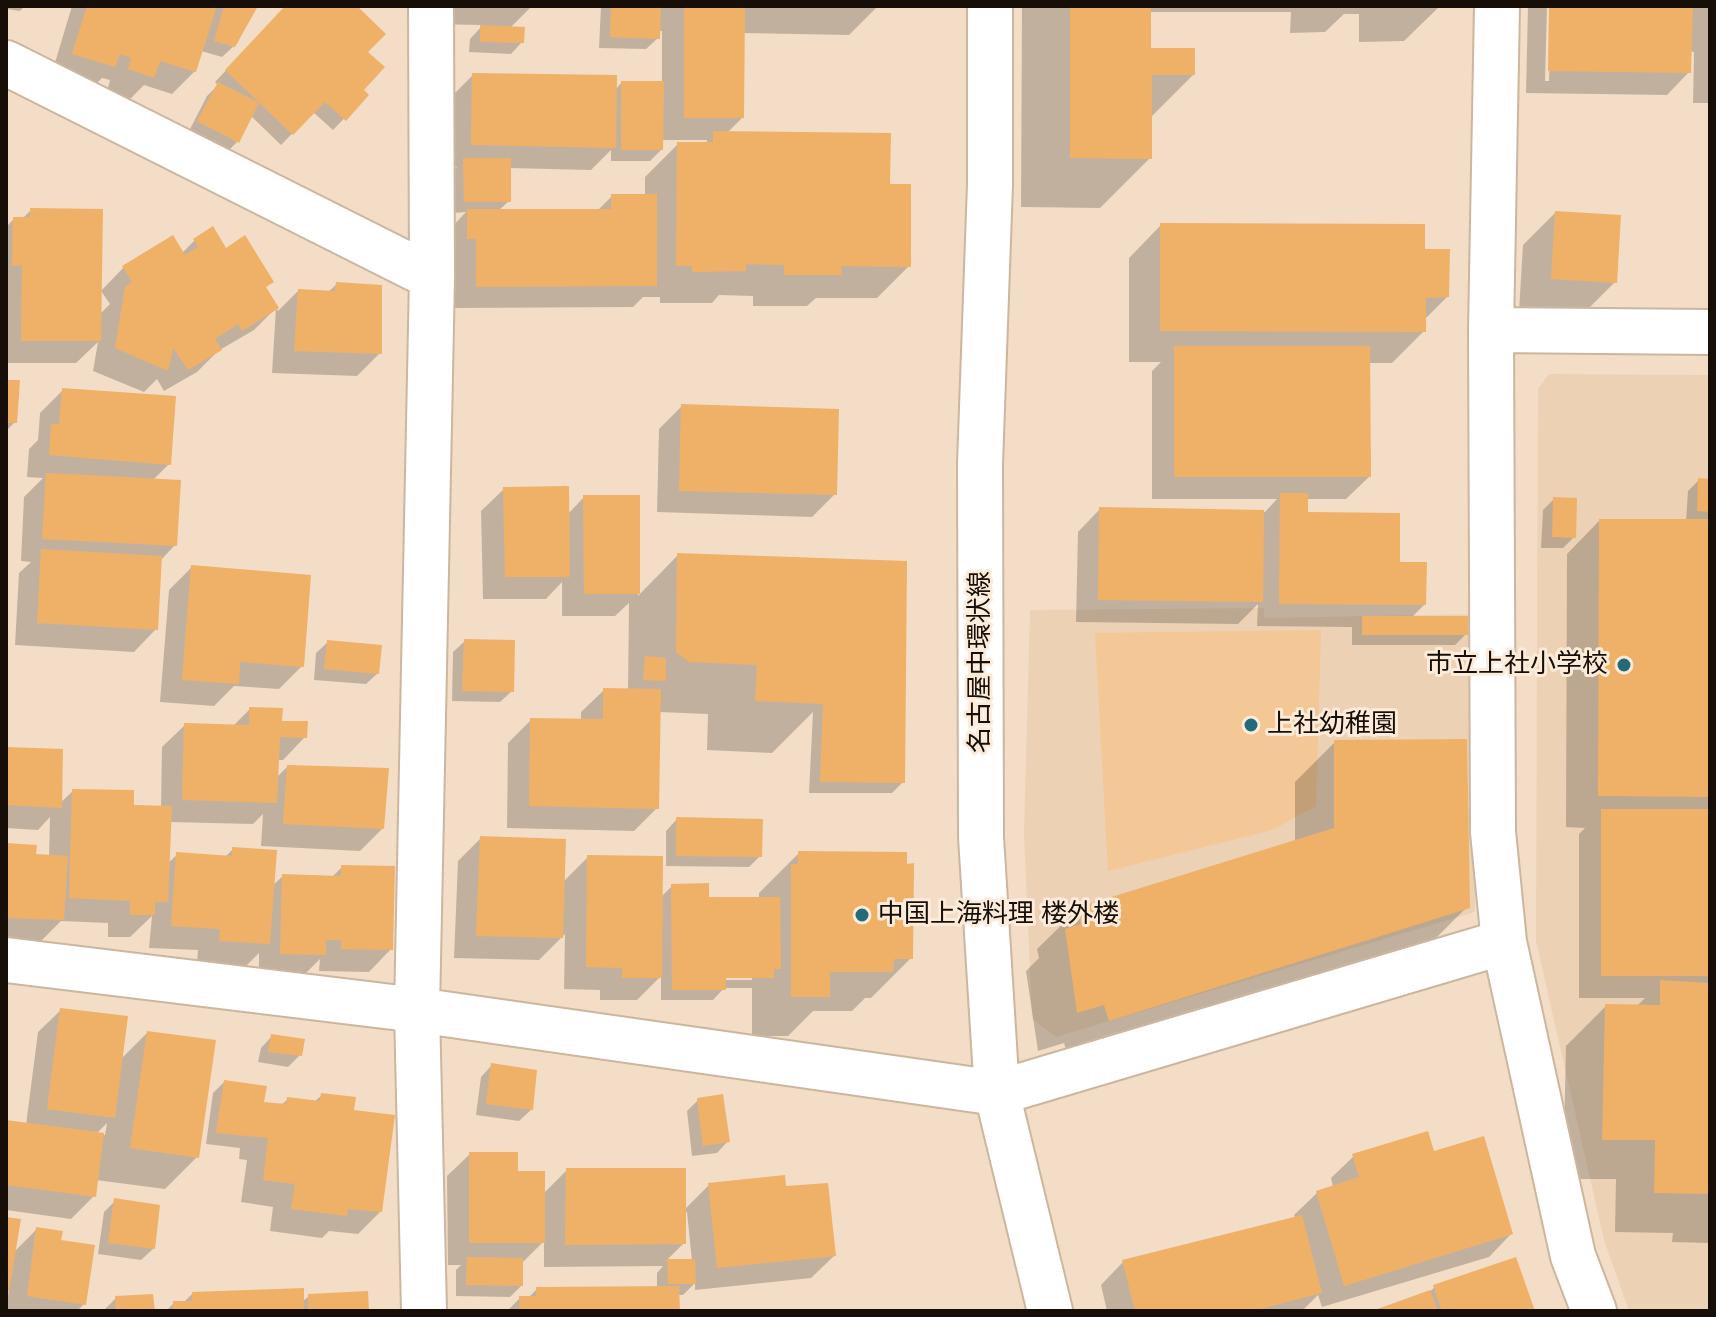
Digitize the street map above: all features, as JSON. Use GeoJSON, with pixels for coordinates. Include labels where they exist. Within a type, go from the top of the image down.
{"type":"FeatureCollection","features":[{"type":"Feature","properties":{"kind":"street"},"geometry":{"type":"LineString","coordinates":[[424,1311],[417,1010],[432,277],[431,6]]}},
{"type":"Feature","properties":{"kind":"street","name":"名古屋中環状線"},"geometry":{"type":"LineString","coordinates":[[990,6],[990,184],[980,464],[981,837],[997,1093],[1050,1311]]}},
{"type":"Feature","properties":{"kind":"street"},"geometry":{"type":"LineString","coordinates":[[1497,6],[1491,330],[1493,832],[1504,942],[1573,1256],[1594,1311]]}},
{"type":"Feature","properties":{"kind":"street"},"geometry":{"type":"LineString","coordinates":[[6,63],[432,277]]}},
{"type":"Feature","properties":{"kind":"street"},"geometry":{"type":"LineString","coordinates":[[1491,330],[1710,332]]}},
{"type":"Feature","properties":{"kind":"street"},"geometry":{"type":"LineString","coordinates":[[6,960],[417,1010],[997,1093],[1504,942]]}},
{"type":"Feature","properties":{"kind":"shaded area","name":"市立上社小学校"},"geometry":{"type":"Polygon","coordinates":[[[1549,374],[1710,375],[1710,1311],[1629,1311],[1604,1240],[1536,941],[1538,389],[1549,374]]]}},
{"type":"Feature","properties":{"kind":"shaded area","name":"上社幼稚園"},"geometry":{"type":"Polygon","coordinates":[[[1264,608],[1264,618],[1474,614],[1475,912],[1056,1037],[1032,1019],[1024,833],[1030,610],[1264,608]]]}},
{"type":"Feature","properties":{"kind":"shaded area"},"geometry":{"type":"Polygon","coordinates":[[[1321,630],[1316,806],[1272,830],[1108,871],[1095,633],[1321,630]]]}},
{"type":"Feature","properties":{"kind":"building"},"geometry":{"type":"Polygon","coordinates":[[[87,6],[217,6],[196,72],[160,61],[154,78],[128,69],[131,58],[120,54],[115,67],[72,54],[87,6]]]}},
{"type":"Feature","properties":{"kind":"building"},"geometry":{"type":"Polygon","coordinates":[[[224,6],[258,6],[235,47],[214,41],[224,6]]]}},
{"type":"Feature","properties":{"kind":"building"},"geometry":{"type":"Polygon","coordinates":[[[285,6],[357,6],[386,34],[368,52],[385,67],[364,90],[369,95],[346,121],[325,102],[293,135],[225,70],[285,6]]]}},
{"type":"Feature","properties":{"kind":"building"},"geometry":{"type":"Polygon","coordinates":[[[611,6],[661,6],[660,39],[610,37],[611,6]]]}},
{"type":"Feature","properties":{"kind":"building"},"geometry":{"type":"Polygon","coordinates":[[[1070,6],[1151,6],[1151,48],[1195,48],[1195,75],[1152,75],[1152,159],[1070,158],[1070,6]]]}},
{"type":"Feature","properties":{"kind":"building"},"geometry":{"type":"Polygon","coordinates":[[[1549,6],[1693,6],[1691,73],[1548,71],[1549,6]]]}},
{"type":"Feature","properties":{"kind":"building"},"geometry":{"type":"Polygon","coordinates":[[[745,7],[744,118],[684,118],[684,8],[745,7]]]}},
{"type":"Feature","properties":{"kind":"building"},"geometry":{"type":"Polygon","coordinates":[[[480,25],[525,27],[524,43],[480,42],[480,25]]]}},
{"type":"Feature","properties":{"kind":"building"},"geometry":{"type":"Polygon","coordinates":[[[472,73],[617,75],[616,148],[471,145],[472,73]]]}},
{"type":"Feature","properties":{"kind":"building"},"geometry":{"type":"Polygon","coordinates":[[[621,81],[664,81],[663,150],[621,150],[621,81]]]}},
{"type":"Feature","properties":{"kind":"building"},"geometry":{"type":"Polygon","coordinates":[[[218,82],[259,103],[239,143],[197,121],[218,82]]]}},
{"type":"Feature","properties":{"kind":"building"},"geometry":{"type":"Polygon","coordinates":[[[713,131],[891,133],[890,184],[911,184],[911,267],[841,266],[842,275],[784,275],[784,265],[746,264],[746,271],[692,272],[692,266],[676,266],[677,142],[713,142],[713,131]]]}},
{"type":"Feature","properties":{"kind":"building"},"geometry":{"type":"Polygon","coordinates":[[[463,158],[511,158],[511,202],[464,202],[463,158]]]}},
{"type":"Feature","properties":{"kind":"building"},"geometry":{"type":"Polygon","coordinates":[[[611,194],[657,194],[657,286],[476,287],[476,239],[467,239],[467,209],[611,209],[611,194]]]}},
{"type":"Feature","properties":{"kind":"building"},"geometry":{"type":"Polygon","coordinates":[[[30,208],[103,209],[101,341],[21,341],[22,265],[12,266],[13,217],[30,217],[30,208]]]}},
{"type":"Feature","properties":{"kind":"building"},"geometry":{"type":"Polygon","coordinates":[[[1555,211],[1621,215],[1617,283],[1551,279],[1555,211]]]}},
{"type":"Feature","properties":{"kind":"building"},"geometry":{"type":"Polygon","coordinates":[[[1160,223],[1425,224],[1425,249],[1450,249],[1449,297],[1426,298],[1426,332],[1160,331],[1160,223]]]}},
{"type":"Feature","properties":{"kind":"building"},"geometry":{"type":"Polygon","coordinates":[[[213,226],[226,248],[245,235],[274,282],[266,287],[279,308],[242,331],[238,324],[215,339],[222,350],[188,370],[173,348],[168,371],[115,348],[125,287],[132,282],[122,266],[173,235],[185,255],[198,247],[193,239],[213,226]]]}},
{"type":"Feature","properties":{"kind":"building"},"geometry":{"type":"Polygon","coordinates":[[[336,282],[382,285],[382,354],[294,351],[298,289],[335,291],[336,282]]]}},
{"type":"Feature","properties":{"kind":"building"},"geometry":{"type":"Polygon","coordinates":[[[1174,346],[1370,346],[1371,477],[1174,477],[1174,346]]]}},
{"type":"Feature","properties":{"kind":"building"},"geometry":{"type":"Polygon","coordinates":[[[6,380],[20,380],[17,423],[6,423],[6,380]]]}},
{"type":"Feature","properties":{"kind":"building"},"geometry":{"type":"Polygon","coordinates":[[[62,388],[176,396],[171,465],[49,455],[51,424],[59,424],[62,388]]]}},
{"type":"Feature","properties":{"kind":"building"},"geometry":{"type":"Polygon","coordinates":[[[681,404],[839,409],[837,495],[679,491],[681,404]]]}},
{"type":"Feature","properties":{"kind":"building"},"geometry":{"type":"Polygon","coordinates":[[[46,473],[181,480],[177,546],[42,539],[46,473]]]}},
{"type":"Feature","properties":{"kind":"building"},"geometry":{"type":"Polygon","coordinates":[[[1698,478],[1710,479],[1710,512],[1697,511],[1698,478]]]}},
{"type":"Feature","properties":{"kind":"building"},"geometry":{"type":"Polygon","coordinates":[[[569,486],[570,577],[505,577],[503,487],[569,486]]]}},
{"type":"Feature","properties":{"kind":"building"},"geometry":{"type":"Polygon","coordinates":[[[1280,493],[1308,493],[1308,512],[1400,513],[1400,562],[1427,562],[1426,605],[1279,604],[1280,493]]]}},
{"type":"Feature","properties":{"kind":"building"},"geometry":{"type":"Polygon","coordinates":[[[583,495],[640,495],[640,594],[584,594],[583,495]]]}},
{"type":"Feature","properties":{"kind":"building"},"geometry":{"type":"Polygon","coordinates":[[[1553,497],[1577,498],[1576,538],[1552,537],[1553,497]]]}},
{"type":"Feature","properties":{"kind":"building"},"geometry":{"type":"Polygon","coordinates":[[[1099,507],[1264,510],[1263,602],[1098,600],[1099,507]]]}},
{"type":"Feature","properties":{"kind":"building"},"geometry":{"type":"Polygon","coordinates":[[[1599,519],[1710,519],[1710,797],[1598,796],[1599,519]]]}},
{"type":"Feature","properties":{"kind":"building"},"geometry":{"type":"Polygon","coordinates":[[[41,549],[162,556],[158,630],[37,623],[41,549]]]}},
{"type":"Feature","properties":{"kind":"building"},"geometry":{"type":"Polygon","coordinates":[[[677,553],[907,561],[905,783],[820,782],[823,704],[755,701],[757,665],[689,662],[676,652],[677,553]]]}},
{"type":"Feature","properties":{"kind":"building"},"geometry":{"type":"Polygon","coordinates":[[[191,565],[311,575],[304,667],[240,662],[239,684],[182,680],[191,565]]]}},
{"type":"Feature","properties":{"kind":"building"},"geometry":{"type":"Polygon","coordinates":[[[1362,616],[1468,616],[1468,635],[1362,635],[1362,616]]]}},
{"type":"Feature","properties":{"kind":"building"},"geometry":{"type":"Polygon","coordinates":[[[464,639],[515,640],[514,692],[462,691],[464,639]]]}},
{"type":"Feature","properties":{"kind":"building"},"geometry":{"type":"Polygon","coordinates":[[[327,640],[382,645],[379,674],[324,669],[327,640]]]}},
{"type":"Feature","properties":{"kind":"building"},"geometry":{"type":"Polygon","coordinates":[[[645,656],[666,658],[666,681],[643,680],[645,656]]]}},
{"type":"Feature","properties":{"kind":"building"},"geometry":{"type":"Polygon","coordinates":[[[603,688],[661,689],[659,809],[529,806],[530,718],[603,719],[603,688]]]}},
{"type":"Feature","properties":{"kind":"building"},"geometry":{"type":"Polygon","coordinates":[[[249,707],[283,708],[282,721],[308,721],[307,738],[280,737],[277,803],[182,800],[184,723],[249,725],[249,707]]]}},
{"type":"Feature","properties":{"kind":"building"},"geometry":{"type":"Polygon","coordinates":[[[1467,739],[1470,908],[1109,1021],[1104,1005],[1077,1013],[1065,929],[1081,924],[1076,908],[1334,828],[1334,740],[1467,739]]]}},
{"type":"Feature","properties":{"kind":"building"},"geometry":{"type":"Polygon","coordinates":[[[6,747],[63,749],[62,808],[6,805],[6,747]]]}},
{"type":"Feature","properties":{"kind":"building"},"geometry":{"type":"Polygon","coordinates":[[[287,765],[389,768],[384,829],[283,824],[287,765]]]}},
{"type":"Feature","properties":{"kind":"building"},"geometry":{"type":"Polygon","coordinates":[[[72,789],[134,790],[134,805],[172,806],[168,902],[155,902],[155,915],[130,915],[130,901],[69,898],[72,789]]]}},
{"type":"Feature","properties":{"kind":"building"},"geometry":{"type":"Polygon","coordinates":[[[1601,809],[1710,809],[1710,976],[1601,976],[1601,809]]]}},
{"type":"Feature","properties":{"kind":"building"},"geometry":{"type":"Polygon","coordinates":[[[676,817],[763,819],[762,857],[676,856],[676,817]]]}},
{"type":"Feature","properties":{"kind":"building"},"geometry":{"type":"Polygon","coordinates":[[[480,836],[566,839],[563,938],[476,936],[480,836]]]}},
{"type":"Feature","properties":{"kind":"building"},"geometry":{"type":"Polygon","coordinates":[[[6,843],[37,845],[36,854],[68,856],[64,920],[6,918],[6,843]]]}},
{"type":"Feature","properties":{"kind":"building"},"geometry":{"type":"Polygon","coordinates":[[[232,847],[277,850],[270,944],[219,941],[220,929],[171,926],[176,852],[232,856],[232,847]]]}},
{"type":"Feature","properties":{"kind":"building"},"geometry":{"type":"Polygon","coordinates":[[[798,851],[907,852],[907,864],[914,863],[913,959],[894,959],[893,972],[830,972],[830,997],[791,997],[791,864],[798,864],[798,851]]]}},
{"type":"Feature","properties":{"kind":"building"},"geometry":{"type":"Polygon","coordinates":[[[587,855],[663,856],[662,978],[622,978],[622,968],[586,967],[587,855]]]}},
{"type":"Feature","properties":{"kind":"building"},"geometry":{"type":"Polygon","coordinates":[[[341,865],[395,866],[393,950],[341,949],[341,940],[326,940],[326,955],[280,954],[282,874],[341,876],[341,865]]]}},
{"type":"Feature","properties":{"kind":"building"},"geometry":{"type":"Polygon","coordinates":[[[709,883],[709,897],[780,897],[781,969],[774,969],[774,978],[726,978],[726,990],[672,990],[671,884],[709,883]]]}},
{"type":"Feature","properties":{"kind":"building"},"geometry":{"type":"Polygon","coordinates":[[[1660,980],[1710,983],[1710,1194],[1654,1193],[1655,1140],[1602,1140],[1605,1004],[1660,1005],[1660,980]]]}},
{"type":"Feature","properties":{"kind":"building"},"geometry":{"type":"Polygon","coordinates":[[[60,1008],[128,1016],[115,1118],[47,1109],[60,1008]]]}},
{"type":"Feature","properties":{"kind":"building"},"geometry":{"type":"Polygon","coordinates":[[[147,1031],[216,1040],[199,1158],[130,1148],[147,1031]]]}},
{"type":"Feature","properties":{"kind":"building"},"geometry":{"type":"Polygon","coordinates":[[[271,1034],[305,1039],[302,1056],[268,1052],[271,1034]]]}},
{"type":"Feature","properties":{"kind":"building"},"geometry":{"type":"Polygon","coordinates":[[[491,1063],[537,1070],[533,1110],[486,1104],[491,1063]]]}},
{"type":"Feature","properties":{"kind":"building"},"geometry":{"type":"Polygon","coordinates":[[[224,1080],[267,1086],[264,1102],[286,1104],[287,1097],[320,1101],[321,1093],[356,1097],[354,1110],[395,1115],[382,1212],[348,1209],[347,1216],[291,1209],[295,1184],[263,1180],[268,1138],[216,1133],[224,1080]]]}},
{"type":"Feature","properties":{"kind":"building"},"geometry":{"type":"Polygon","coordinates":[[[723,1094],[730,1142],[703,1146],[697,1098],[723,1094]]]}},
{"type":"Feature","properties":{"kind":"building"},"geometry":{"type":"Polygon","coordinates":[[[6,1120],[104,1133],[96,1197],[6,1185],[6,1120]]]}},
{"type":"Feature","properties":{"kind":"building"},"geometry":{"type":"Polygon","coordinates":[[[1428,1131],[1434,1151],[1484,1136],[1513,1234],[1344,1286],[1316,1191],[1359,1177],[1352,1154],[1428,1131]]]}},
{"type":"Feature","properties":{"kind":"building"},"geometry":{"type":"Polygon","coordinates":[[[469,1152],[518,1152],[518,1171],[545,1171],[545,1243],[469,1243],[469,1152]]]}},
{"type":"Feature","properties":{"kind":"building"},"geometry":{"type":"Polygon","coordinates":[[[566,1168],[686,1168],[686,1244],[565,1245],[566,1168]]]}},
{"type":"Feature","properties":{"kind":"building"},"geometry":{"type":"Polygon","coordinates":[[[785,1175],[786,1186],[828,1183],[836,1256],[717,1268],[708,1183],[785,1175]]]}},
{"type":"Feature","properties":{"kind":"building"},"geometry":{"type":"Polygon","coordinates":[[[114,1198],[160,1205],[155,1249],[108,1243],[114,1198]]]}},
{"type":"Feature","properties":{"kind":"building"},"geometry":{"type":"Polygon","coordinates":[[[1302,1215],[1322,1293],[1252,1311],[1135,1311],[1122,1260],[1302,1215]]]}},
{"type":"Feature","properties":{"kind":"building"},"geometry":{"type":"Polygon","coordinates":[[[6,1217],[21,1219],[9,1291],[6,1291],[6,1217]]]}},
{"type":"Feature","properties":{"kind":"building"},"geometry":{"type":"Polygon","coordinates":[[[36,1227],[63,1231],[61,1240],[95,1245],[86,1305],[27,1296],[36,1227]]]}},
{"type":"Feature","properties":{"kind":"building"},"geometry":{"type":"Polygon","coordinates":[[[467,1257],[523,1258],[523,1286],[466,1285],[467,1257]]]}},
{"type":"Feature","properties":{"kind":"building"},"geometry":{"type":"Polygon","coordinates":[[[1516,1257],[1535,1311],[1442,1311],[1433,1285],[1516,1257]]]}},
{"type":"Feature","properties":{"kind":"building"},"geometry":{"type":"Polygon","coordinates":[[[667,1259],[695,1259],[696,1284],[668,1284],[667,1259]]]}},
{"type":"Feature","properties":{"kind":"building"},"geometry":{"type":"Polygon","coordinates":[[[679,1286],[680,1311],[520,1311],[519,1296],[536,1296],[536,1287],[679,1286]]]}},
{"type":"Feature","properties":{"kind":"building"},"geometry":{"type":"Polygon","coordinates":[[[304,1288],[304,1311],[173,1311],[173,1301],[192,1301],[192,1292],[304,1288]]]}},
{"type":"Feature","properties":{"kind":"building"},"geometry":{"type":"Polygon","coordinates":[[[1430,1290],[1438,1311],[1372,1311],[1430,1290]]]}},
{"type":"Feature","properties":{"kind":"building"},"geometry":{"type":"Polygon","coordinates":[[[368,1291],[369,1311],[308,1311],[308,1294],[368,1291]]]}},
{"type":"Feature","properties":{"kind":"building"},"geometry":{"type":"Polygon","coordinates":[[[153,1294],[155,1311],[116,1311],[115,1296],[153,1294]]]}},
{"type":"Feature","properties":{"kind":"place","name":"市立上社小学校"},"geometry":{"type":"Point","coordinates":[1624,665]}},
{"type":"Feature","properties":{"kind":"place","name":"上社幼稚園"},"geometry":{"type":"Point","coordinates":[1251,725]}},
{"type":"Feature","properties":{"kind":"place","name":"中国上海料理 楼外楼"},"geometry":{"type":"Point","coordinates":[862,915]}}]}
